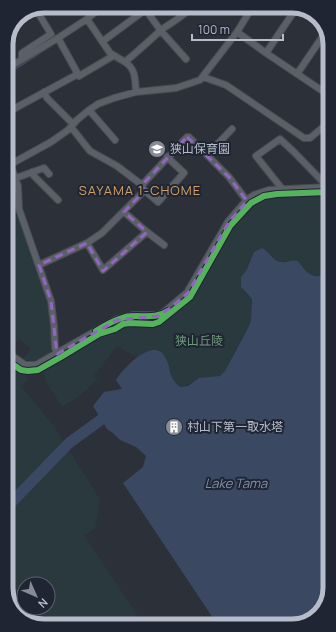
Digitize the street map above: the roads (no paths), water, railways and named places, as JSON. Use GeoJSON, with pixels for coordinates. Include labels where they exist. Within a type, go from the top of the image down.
{"type":"FeatureCollection","features":[{"type":"Feature","properties":{"kind":"street"},"geometry":{"type":"LineString","coordinates":[[13,65],[58,38],[95,13]]}},
{"type":"Feature","properties":{"kind":"street"},"geometry":{"type":"LineString","coordinates":[[103,41],[138,13]]}},
{"type":"Feature","properties":{"kind":"street"},"geometry":{"type":"LineString","coordinates":[[148,13],[161,31],[186,59]]}},
{"type":"Feature","properties":{"kind":"street"},"geometry":{"type":"LineString","coordinates":[[125,62],[182,13]]}},
{"type":"Feature","properties":{"kind":"street"},"geometry":{"type":"LineString","coordinates":[[13,163],[51,142],[98,104],[136,92],[176,88],[197,81],[203,77],[237,32],[247,13]]}},
{"type":"Feature","properties":{"kind":"street"},"geometry":{"type":"LineString","coordinates":[[266,53],[293,13]]}},
{"type":"Feature","properties":{"kind":"street"},"geometry":{"type":"LineString","coordinates":[[22,59],[22,53],[51,34],[40,16]]}},
{"type":"Feature","properties":{"kind":"street"},"geometry":{"type":"LineString","coordinates":[[87,19],[113,56],[129,65],[135,75],[136,92]]}},
{"type":"Feature","properties":{"kind":"street"},"geometry":{"type":"LineString","coordinates":[[237,32],[323,90]]}},
{"type":"Feature","properties":{"kind":"street"},"geometry":{"type":"LineString","coordinates":[[297,74],[322,37]]}},
{"type":"Feature","properties":{"kind":"street"},"geometry":{"type":"LineString","coordinates":[[58,38],[78,74]]}},
{"type":"Feature","properties":{"kind":"street"},"geometry":{"type":"LineString","coordinates":[[13,110],[45,95],[78,74],[79,76],[113,56]]}},
{"type":"Feature","properties":{"kind":"street"},"geometry":{"type":"LineString","coordinates":[[203,77],[226,85],[304,138],[310,138],[323,127]]}},
{"type":"Feature","properties":{"kind":"street"},"geometry":{"type":"LineString","coordinates":[[45,95],[72,126],[90,152],[117,166],[158,202],[184,173],[167,157]]}},
{"type":"Feature","properties":{"kind":"street"},"geometry":{"type":"LineString","coordinates":[[89,110],[115,140]]}},
{"type":"Feature","properties":{"kind":"street"},"geometry":{"type":"LineString","coordinates":[[207,155],[232,129]]}},
{"type":"Feature","properties":{"kind":"street"},"geometry":{"type":"LineString","coordinates":[[39,266],[87,243],[109,227],[141,195],[142,187],[167,157],[187,137],[190,138],[230,177],[247,201]]}},
{"type":"Feature","properties":{"kind":"street"},"geometry":{"type":"LineString","coordinates":[[283,190],[256,156],[280,139],[323,182]]}},
{"type":"Feature","properties":{"kind":"street"},"geometry":{"type":"LineString","coordinates":[[16,178],[44,168],[49,174]]}},
{"type":"Feature","properties":{"kind":"street"},"geometry":{"type":"LineString","coordinates":[[13,172],[18,186],[19,209],[51,301],[55,348],[57,354]]}},
{"type":"Feature","properties":{"kind":"street"},"geometry":{"type":"LineString","coordinates":[[32,172],[34,176],[58,200]]}},
{"type":"Feature","properties":{"kind":"street"},"geometry":{"type":"LineString","coordinates":[[13,358],[22,365],[29,367],[38,365],[117,320],[133,316],[158,316],[188,293],[229,222],[247,201],[264,192],[323,188]]}},
{"type":"Feature","properties":{"kind":"street"},"geometry":{"type":"LineString","coordinates":[[124,212],[164,245]]}},
{"type":"Feature","properties":{"kind":"street"},"geometry":{"type":"LineString","coordinates":[[87,243],[103,270],[147,232]]}},
{"type":"Feature","properties":{"kind":"water","name":"Lake Tama"},"geometry":{"type":"Polygon","coordinates":[[[262,248],[278,261],[298,261],[311,275],[323,275],[323,588],[318,605],[304,617],[292,619],[214,619],[123,483],[143,467],[146,456],[136,447],[120,440],[107,429],[93,406],[104,392],[122,389],[116,380],[125,368],[139,356],[154,350],[160,351],[165,357],[171,376],[180,387],[188,386],[199,378],[220,376],[225,371],[251,320],[252,299],[241,287],[241,277],[246,271],[254,252],[262,248]]]}},
{"type":"Feature","properties":{"kind":"waterway"},"geometry":{"type":"LineString","coordinates":[[13,71],[49,47]]}},
{"type":"Feature","properties":{"kind":"waterway"},"geometry":{"type":"LineString","coordinates":[[13,113],[65,84]]}},
{"type":"Feature","properties":{"kind":"waterway"},"geometry":{"type":"LineString","coordinates":[[13,501],[69,443],[102,419]]}},
{"type":"Feature","properties":{"kind":"place","name":"狭山保育園"},"geometry":{"type":"Point","coordinates":[157,149]}},
{"type":"Feature","properties":{"kind":"place","name":"村山下第一取水塔"},"geometry":{"type":"Point","coordinates":[174,427]}},
{"type":"Feature","properties":{"kind":"district","name":"SAYAMA 1-CHOME"},"geometry":{"type":"Point","coordinates":[140,190]}},
{"type":"Feature","properties":{"kind":"park label","name":"狭山丘陵"},"geometry":{"type":"Point","coordinates":[199,341]}}]}
